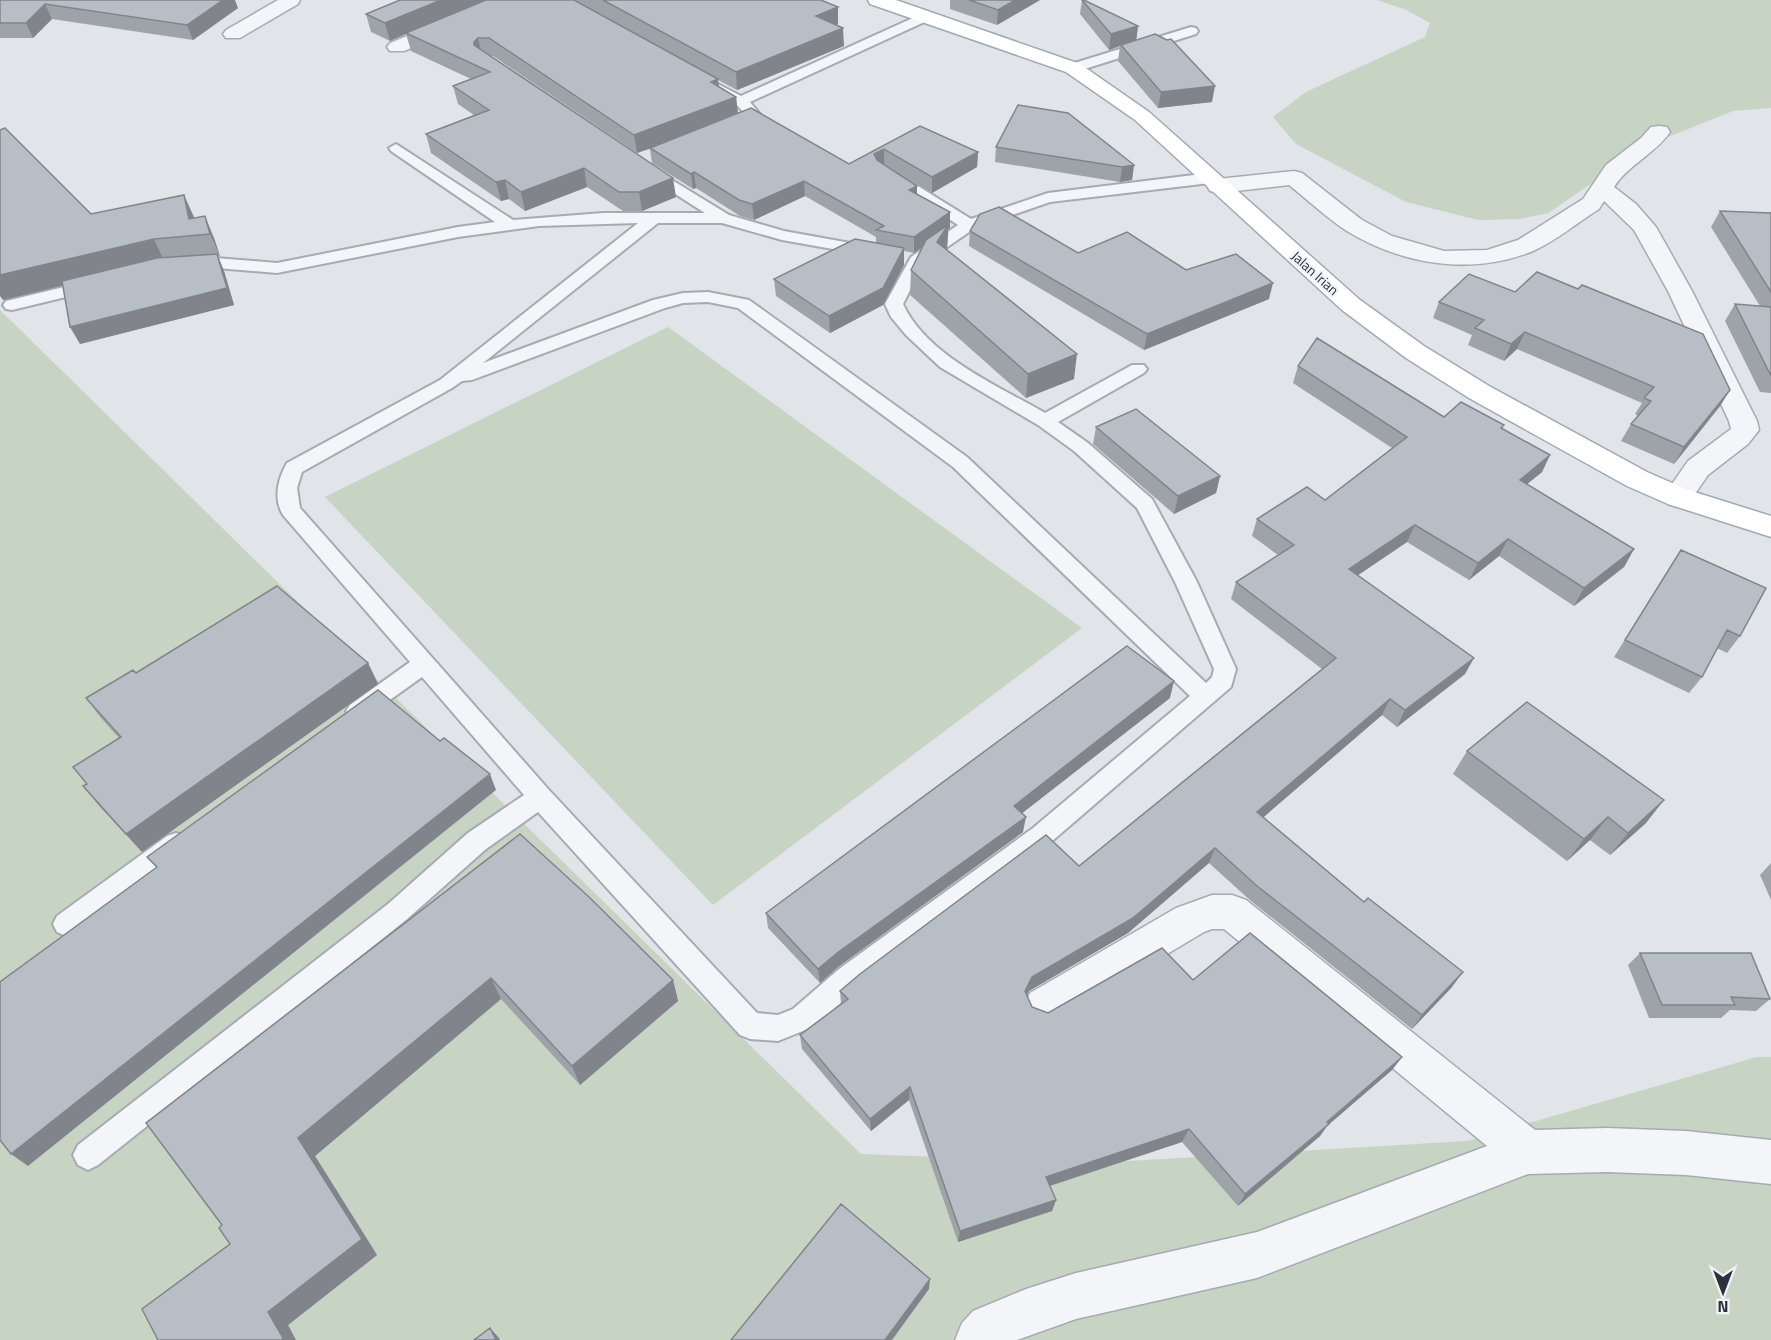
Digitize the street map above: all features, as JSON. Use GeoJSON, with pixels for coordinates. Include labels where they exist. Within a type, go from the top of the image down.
{"type":"FeatureCollection","features":[{"type":"Feature","properties":{"kind":"main road","name":"Jalan Irian"},"geometry":{"type":"LineString","coordinates":[[877,0],[1073,68],[1114,94],[1142,116],[1351,305],[1415,352],[1489,398],[1637,479],[1678,497],[1771,526]]}},
{"type":"Feature","properties":{"kind":"street"},"geometry":{"type":"LineString","coordinates":[[233,34],[291,0]]}},
{"type":"Feature","properties":{"kind":"street"},"geometry":{"type":"LineString","coordinates":[[397,47],[510,0]]}},
{"type":"Feature","properties":{"kind":"street"},"geometry":{"type":"LineString","coordinates":[[1214,182],[1282,178],[1299,181],[1354,225],[1384,241],[1434,256],[1468,259],[1489,257],[1526,245],[1591,204],[1614,170],[1649,143],[1659,132]]}},
{"type":"Feature","properties":{"kind":"street"},"geometry":{"type":"LineString","coordinates":[[1602,188],[1628,209],[1644,227],[1680,291],[1743,422],[1744,430],[1738,438],[1698,468],[1678,497]]}},
{"type":"Feature","properties":{"kind":"street"},"geometry":{"type":"LineString","coordinates":[[1044,1006],[1190,920],[1212,912],[1232,912],[1528,1152]]}},
{"type":"Feature","properties":{"kind":"street"},"geometry":{"type":"LineString","coordinates":[[979,1340],[990,1328],[1026,1312],[1076,1296],[1257,1255],[1528,1152],[1607,1150],[1686,1153],[1771,1162]]}},
{"type":"Feature","properties":{"kind":"lane"},"geometry":{"type":"LineString","coordinates":[[741,101],[926,16]]}},
{"type":"Feature","properties":{"kind":"lane"},"geometry":{"type":"LineString","coordinates":[[1073,68],[1191,31]]}},
{"type":"Feature","properties":{"kind":"lane"},"geometry":{"type":"LineString","coordinates":[[700,78],[741,101],[752,113],[743,121],[721,129]]}},
{"type":"Feature","properties":{"kind":"lane"},"geometry":{"type":"LineString","coordinates":[[396,148],[510,225]]}},
{"type":"Feature","properties":{"kind":"lane"},"geometry":{"type":"LineString","coordinates":[[646,158],[635,162],[723,218],[782,235],[884,253]]}},
{"type":"Feature","properties":{"kind":"lane"},"geometry":{"type":"LineString","coordinates":[[883,171],[969,225]]}},
{"type":"Feature","properties":{"kind":"lane"},"geometry":{"type":"LineString","coordinates":[[1204,696],[960,462],[743,304],[708,297],[683,298],[659,304],[446,384],[294,468],[286,488],[290,510],[540,797],[750,1026],[778,1028],[803,1018],[849,978],[1042,835],[1222,681],[1225,669],[1185,582],[1145,504],[1081,447],[1045,422],[946,363],[900,317],[894,304],[907,283],[912,258],[969,225],[1048,198],[1214,182]]}},
{"type":"Feature","properties":{"kind":"lane"},"geometry":{"type":"LineString","coordinates":[[174,267],[216,263],[278,268],[458,232],[571,219],[723,218]]}},
{"type":"Feature","properties":{"kind":"lane"},"geometry":{"type":"LineString","coordinates":[[446,384],[653,219]]}},
{"type":"Feature","properties":{"kind":"lane"},"geometry":{"type":"LineString","coordinates":[[12,305],[110,281]]}},
{"type":"Feature","properties":{"kind":"lane"},"geometry":{"type":"LineString","coordinates":[[1045,422],[1138,369]]}},
{"type":"Feature","properties":{"kind":"lane"},"geometry":{"type":"LineString","coordinates":[[337,727],[424,664]]}},
{"type":"Feature","properties":{"kind":"lane"},"geometry":{"type":"LineString","coordinates":[[88,1155],[397,912],[477,841],[540,797]]}},
{"type":"Feature","properties":{"kind":"lane"},"geometry":{"type":"LineString","coordinates":[[66,924],[192,832]]}},
{"type":"Feature","properties":{"kind":"green space"},"geometry":{"type":"Polygon","coordinates":[[[1377,0],[1771,0],[1771,108],[1733,111],[1648,145],[1548,213],[1520,219],[1478,220],[1406,202],[1296,144],[1273,117],[1306,92],[1425,37],[1430,23],[1404,9],[1377,0]]]}},
{"type":"Feature","properties":{"kind":"green space"},"geometry":{"type":"Polygon","coordinates":[[[0,310],[861,1154],[1095,1163],[1467,1141],[1757,1057],[1771,1057],[1771,1340],[0,1340],[0,310]]]}},
{"type":"Feature","properties":{"kind":"green space"},"geometry":{"type":"Polygon","coordinates":[[[668,327],[1082,628],[713,905],[325,497],[668,327]]]}},
{"type":"Feature","properties":{"kind":"building"},"geometry":{"type":"Polygon","coordinates":[[[0,0],[223,0],[187,25],[45,4],[26,23],[0,23],[0,0]]]}},
{"type":"Feature","properties":{"kind":"building"},"geometry":{"type":"Polygon","coordinates":[[[400,0],[441,0],[385,23],[366,14],[400,0]]]}},
{"type":"Feature","properties":{"kind":"building"},"geometry":{"type":"Polygon","coordinates":[[[486,0],[574,0],[718,79],[711,82],[736,97],[634,135],[489,38],[478,38],[474,45],[673,178],[639,192],[619,192],[584,168],[521,192],[505,180],[496,182],[426,134],[489,110],[453,86],[490,72],[406,33],[486,0]]]}},
{"type":"Feature","properties":{"kind":"building"},"geometry":{"type":"Polygon","coordinates":[[[603,0],[821,0],[838,7],[816,16],[843,28],[736,72],[603,0]]]}},
{"type":"Feature","properties":{"kind":"building"},"geometry":{"type":"Polygon","coordinates":[[[969,0],[1015,0],[998,10],[969,0]]]}},
{"type":"Feature","properties":{"kind":"building"},"geometry":{"type":"Polygon","coordinates":[[[1082,0],[1084,0],[1138,26],[1111,34],[1082,0]]]}},
{"type":"Feature","properties":{"kind":"building"},"geometry":{"type":"Polygon","coordinates":[[[1155,34],[1167,40],[1171,39],[1215,86],[1161,92],[1121,45],[1155,34]]]}},
{"type":"Feature","properties":{"kind":"building"},"geometry":{"type":"Polygon","coordinates":[[[1018,105],[1068,113],[1134,165],[1122,167],[996,147],[1018,105]]]}},
{"type":"Feature","properties":{"kind":"building"},"geometry":{"type":"Polygon","coordinates":[[[751,108],[849,164],[920,126],[978,152],[932,177],[884,149],[874,154],[877,160],[917,186],[909,190],[950,212],[914,237],[876,230],[884,226],[804,181],[752,204],[739,200],[650,148],[751,108]]]}},
{"type":"Feature","properties":{"kind":"building"},"geometry":{"type":"Polygon","coordinates":[[[5,128],[91,214],[184,195],[189,219],[205,216],[210,234],[154,239],[0,275],[0,130],[5,128]]]}},
{"type":"Feature","properties":{"kind":"building"},"geometry":{"type":"Polygon","coordinates":[[[999,207],[1078,253],[1127,232],[1186,270],[1236,254],[1273,283],[1147,334],[970,231],[980,214],[999,207]]]}},
{"type":"Feature","properties":{"kind":"building"},"geometry":{"type":"Polygon","coordinates":[[[1720,211],[1771,213],[1771,292],[1720,211]]]}},
{"type":"Feature","properties":{"kind":"building"},"geometry":{"type":"Polygon","coordinates":[[[948,225],[937,242],[1077,354],[1028,374],[911,270],[926,240],[948,225]]]}},
{"type":"Feature","properties":{"kind":"building"},"geometry":{"type":"Polygon","coordinates":[[[855,239],[904,248],[883,288],[829,316],[774,279],[855,239]]]}},
{"type":"Feature","properties":{"kind":"building"},"geometry":{"type":"Polygon","coordinates":[[[217,254],[227,288],[70,327],[62,281],[157,258],[217,254]]]}},
{"type":"Feature","properties":{"kind":"building"},"geometry":{"type":"Polygon","coordinates":[[[1537,272],[1578,289],[1582,285],[1703,334],[1730,390],[1684,447],[1631,424],[1651,401],[1644,398],[1654,387],[1525,332],[1511,344],[1475,328],[1484,320],[1439,302],[1469,274],[1515,292],[1537,272]]]}},
{"type":"Feature","properties":{"kind":"building"},"geometry":{"type":"Polygon","coordinates":[[[1735,304],[1771,307],[1771,376],[1735,304]]]}},
{"type":"Feature","properties":{"kind":"building"},"geometry":{"type":"Polygon","coordinates":[[[1317,338],[1444,417],[1461,402],[1504,425],[1501,428],[1550,455],[1520,480],[1634,549],[1584,588],[1508,539],[1478,563],[1415,525],[1349,569],[1474,658],[1405,710],[1390,699],[1257,812],[1364,902],[1368,898],[1463,972],[1422,1015],[1257,886],[1215,848],[1133,918],[1032,977],[1025,991],[1032,1007],[1048,1013],[1162,948],[1193,980],[1250,933],[1402,1057],[1327,1122],[1329,1124],[1245,1194],[1189,1129],[1046,1177],[1056,1200],[960,1231],[910,1087],[870,1119],[800,1035],[848,999],[840,991],[860,974],[1046,835],[1079,866],[1336,658],[1236,582],[1294,545],[1257,519],[1307,487],[1325,500],[1407,437],[1298,366],[1317,338]]]}},
{"type":"Feature","properties":{"kind":"building"},"geometry":{"type":"Polygon","coordinates":[[[1136,409],[1220,476],[1178,496],[1096,427],[1136,409]]]}},
{"type":"Feature","properties":{"kind":"building"},"geometry":{"type":"Polygon","coordinates":[[[1681,550],[1766,588],[1740,636],[1727,630],[1702,677],[1625,640],[1681,550]]]}},
{"type":"Feature","properties":{"kind":"building"},"geometry":{"type":"Polygon","coordinates":[[[277,586],[368,663],[126,834],[83,786],[87,784],[73,767],[121,737],[86,698],[133,670],[136,673],[277,586]]]}},
{"type":"Feature","properties":{"kind":"building"},"geometry":{"type":"Polygon","coordinates":[[[1127,646],[1174,681],[1014,806],[1026,817],[818,969],[766,913],[1127,646]]]}},
{"type":"Feature","properties":{"kind":"building"},"geometry":{"type":"Polygon","coordinates":[[[378,690],[440,741],[444,738],[490,774],[11,1154],[0,1140],[0,982],[157,867],[147,857],[378,690]]]}},
{"type":"Feature","properties":{"kind":"building"},"geometry":{"type":"Polygon","coordinates":[[[1527,702],[1664,800],[1628,833],[1608,817],[1584,839],[1467,751],[1527,702]]]}},
{"type":"Feature","properties":{"kind":"building"},"geometry":{"type":"Polygon","coordinates":[[[520,834],[589,897],[673,980],[572,1066],[491,978],[298,1138],[362,1239],[268,1312],[283,1338],[281,1340],[158,1340],[142,1309],[230,1244],[219,1228],[222,1225],[146,1123],[520,834]]]}},
{"type":"Feature","properties":{"kind":"building"},"geometry":{"type":"Polygon","coordinates":[[[1640,953],[1751,953],[1770,999],[1731,997],[1735,1005],[1662,1005],[1640,953]]]}},
{"type":"Feature","properties":{"kind":"building"},"geometry":{"type":"Polygon","coordinates":[[[841,1204],[930,1279],[885,1340],[731,1340],[841,1204]]]}},
{"type":"Feature","properties":{"kind":"building"},"geometry":{"type":"Polygon","coordinates":[[[490,1328],[496,1340],[474,1340],[490,1328]]]}}]}
